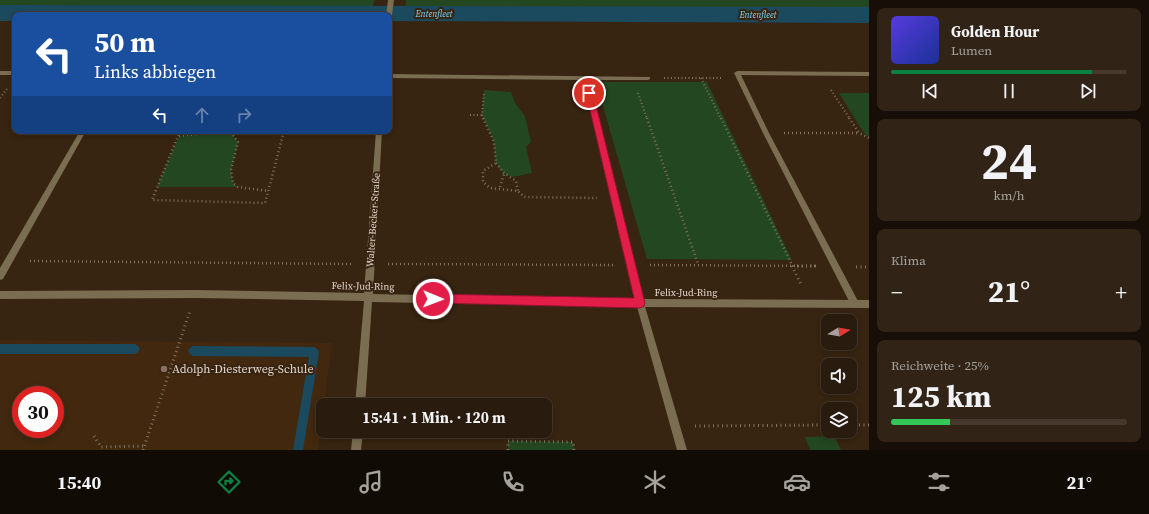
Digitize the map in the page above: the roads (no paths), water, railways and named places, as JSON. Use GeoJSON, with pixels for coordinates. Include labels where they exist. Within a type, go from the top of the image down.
{"type":"FeatureCollection","features":[{"type":"Feature","properties":{"kind":"street"},"geometry":{"type":"LineString","coordinates":[[389,12],[390,0]]}},
{"type":"Feature","properties":{"kind":"street"},"geometry":{"type":"LineString","coordinates":[[0,73],[12,73]]}},
{"type":"Feature","properties":{"kind":"street"},"geometry":{"type":"LineString","coordinates":[[855,304],[766,133],[737,73],[869,74]]}},
{"type":"Feature","properties":{"kind":"street"},"geometry":{"type":"LineString","coordinates":[[392,76],[648,78]]}},
{"type":"Feature","properties":{"kind":"street"},"geometry":{"type":"LineString","coordinates":[[586,78],[640,303],[682,450]]}},
{"type":"Feature","properties":{"kind":"street"},"geometry":{"type":"LineString","coordinates":[[0,276],[82,134]]}},
{"type":"Feature","properties":{"kind":"street","name":"Walter-Becker-Straße"},"geometry":{"type":"LineString","coordinates":[[361,398],[370,298],[370,264],[379,134]]}},
{"type":"Feature","properties":{"kind":"street","name":"Felix-Jud-Ring"},"geometry":{"type":"LineString","coordinates":[[0,295],[196,294],[640,303],[869,304]]}},
{"type":"Feature","properties":{"kind":"street"},"geometry":{"type":"LineString","coordinates":[[356,450],[357,438]]}},
{"type":"Feature","properties":{"kind":"water","name":"Entenfleet"},"geometry":{"type":"Polygon","coordinates":[[[0,5],[869,7],[869,23],[392,21],[392,12],[12,12],[12,21],[0,21],[0,5]]]}},
{"type":"Feature","properties":{"kind":"waterway"},"geometry":{"type":"LineString","coordinates":[[0,349],[135,349]]}},
{"type":"Feature","properties":{"kind":"waterway"},"geometry":{"type":"LineString","coordinates":[[193,351],[314,352],[298,450]]}},
{"type":"Feature","properties":{"kind":"place","name":"Adolph-Diesterweg-Schule"},"geometry":{"type":"Point","coordinates":[164,369]}}]}
